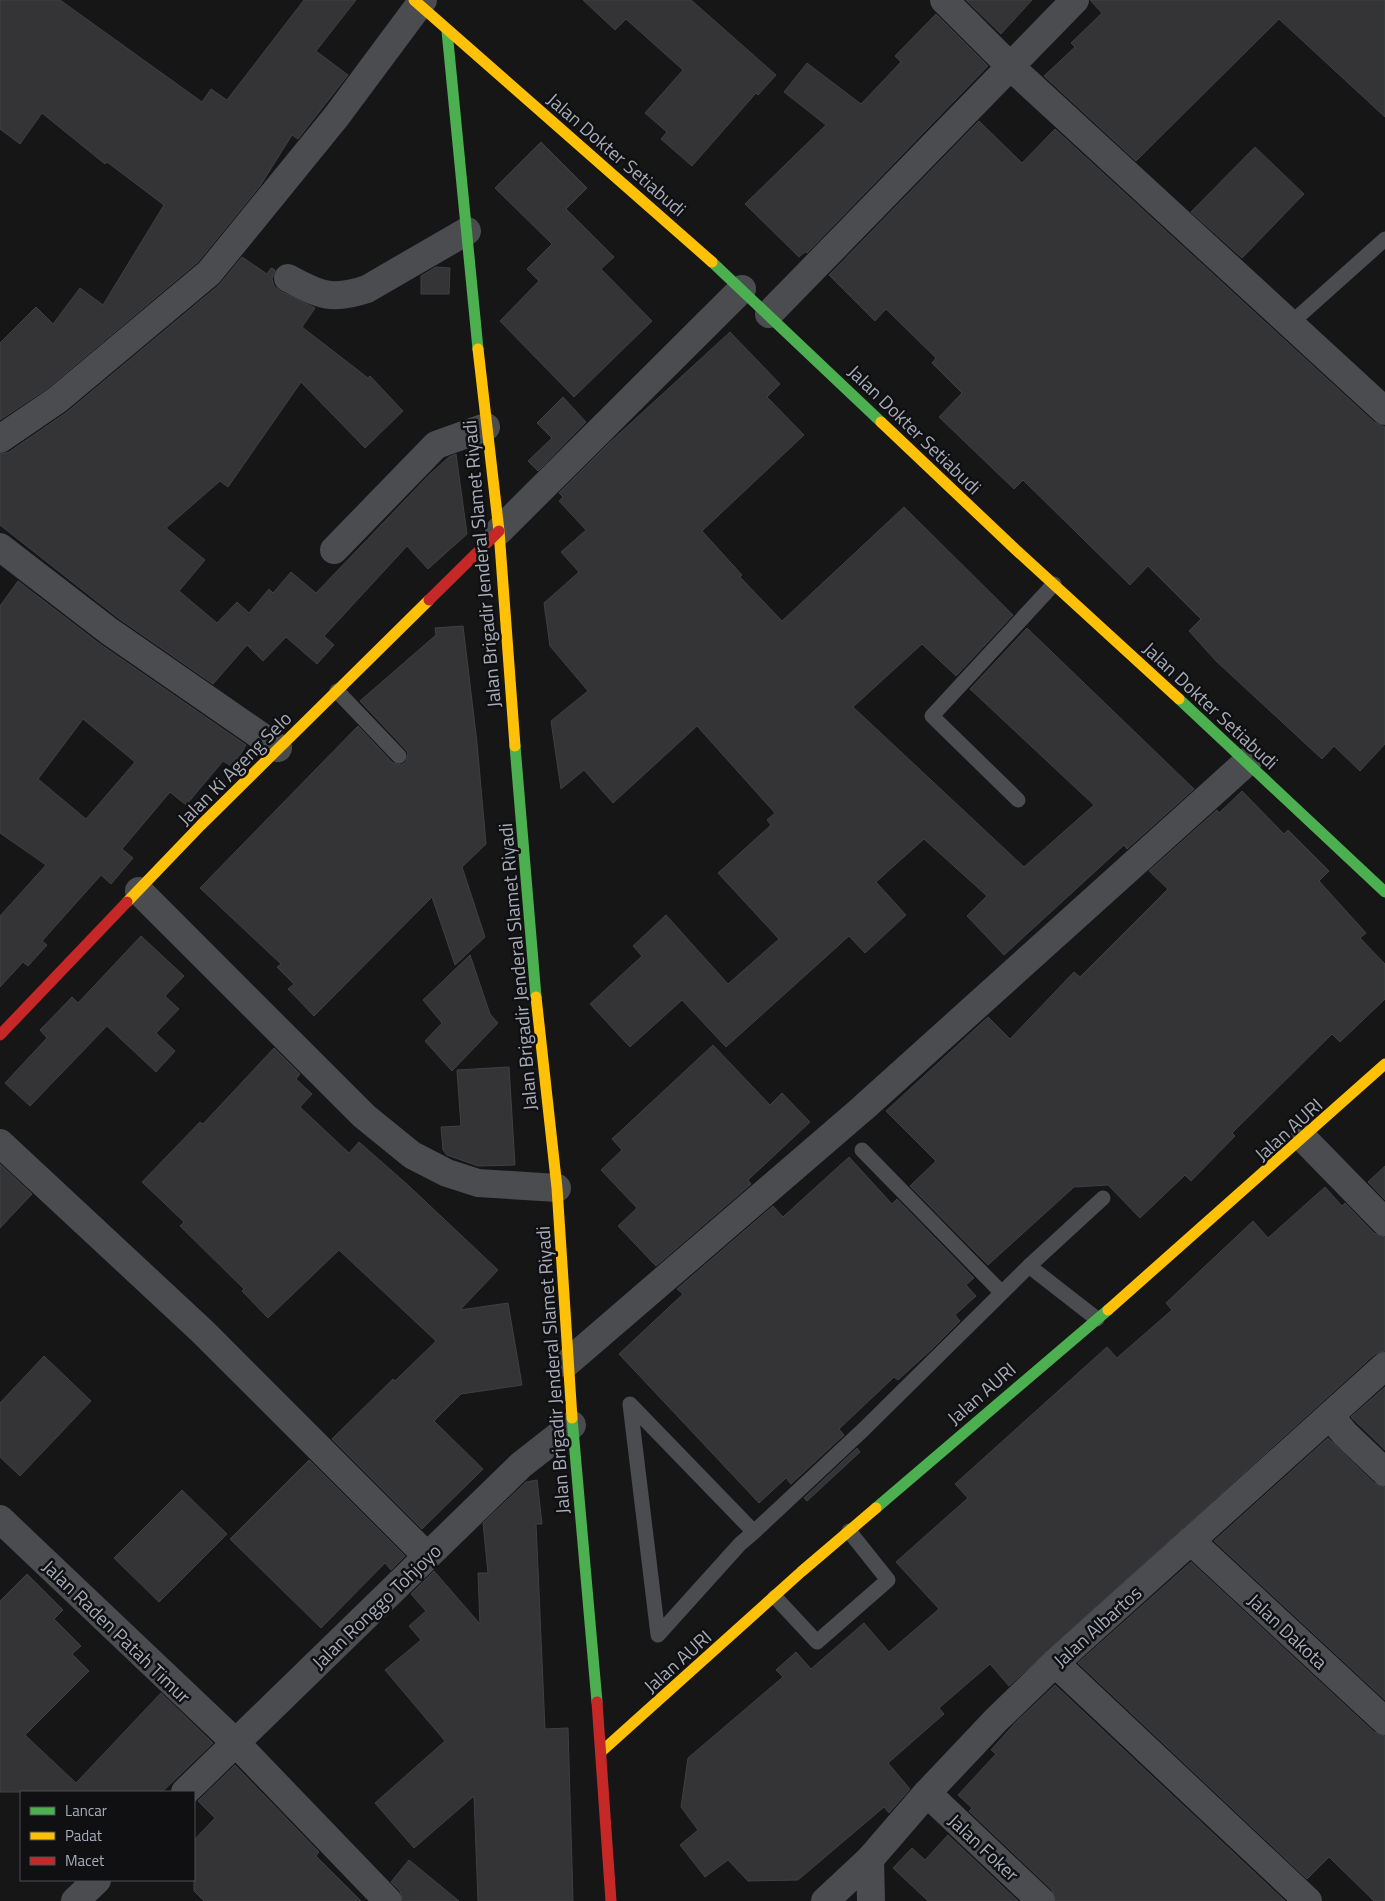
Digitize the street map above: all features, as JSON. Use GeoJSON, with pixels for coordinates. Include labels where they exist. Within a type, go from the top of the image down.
{"type":"FeatureCollection","features":[{"type":"Feature","properties":{"kind":"main road","name":"Jalan Dokter Setiabudi"},"geometry":{"type":"LineString","coordinates":[[419,2],[447,31],[582,146],[742,289],[1054,584],[1248,761],[1385,892]]}},
{"type":"Feature","properties":{"kind":"main road","name":"Jalan Brigadir Jenderal Slamet Riyadi"},"geometry":{"type":"LineString","coordinates":[[447,31],[486,427],[499,531],[529,933],[556,1188],[572,1425],[602,1751],[611,1901]]}},
{"type":"Feature","properties":{"kind":"main road","name":"Jalan Ki Ageng Selo"},"geometry":{"type":"LineString","coordinates":[[0,1035],[201,825],[499,531]]}},
{"type":"Feature","properties":{"kind":"main road","name":"Jalan AURI"},"geometry":{"type":"LineString","coordinates":[[602,1751],[849,1531],[1304,1139],[1385,1064]]}},
{"type":"Feature","properties":{"kind":"street"},"geometry":{"type":"LineString","coordinates":[[944,0],[1012,68],[1385,411]]}},
{"type":"Feature","properties":{"kind":"street"},"geometry":{"type":"LineString","coordinates":[[769,314],[1012,68],[1076,0]]}},
{"type":"Feature","properties":{"kind":"street"},"geometry":{"type":"LineString","coordinates":[[0,439],[57,400],[209,273],[336,117],[419,2]]}},
{"type":"Feature","properties":{"kind":"street"},"geometry":{"type":"LineString","coordinates":[[288,278],[310,290],[330,297],[349,295],[366,289],[468,231]]}},
{"type":"Feature","properties":{"kind":"street"},"geometry":{"type":"LineString","coordinates":[[499,531],[742,289]]}},
{"type":"Feature","properties":{"kind":"street"},"geometry":{"type":"LineString","coordinates":[[334,550],[436,445],[486,427]]}},
{"type":"Feature","properties":{"kind":"street"},"geometry":{"type":"LineString","coordinates":[[0,547],[109,631],[278,748]]}},
{"type":"Feature","properties":{"kind":"street"},"geometry":{"type":"LineString","coordinates":[[567,1363],[862,1109],[1248,761]]}},
{"type":"Feature","properties":{"kind":"street"},"geometry":{"type":"LineString","coordinates":[[139,891],[364,1116],[412,1155],[447,1173],[478,1183],[556,1188]]}},
{"type":"Feature","properties":{"kind":"street"},"geometry":{"type":"LineString","coordinates":[[1304,1139],[1385,1222]]}},
{"type":"Feature","properties":{"kind":"street"},"geometry":{"type":"LineString","coordinates":[[0,1143],[203,1332],[426,1556]]}},
{"type":"Feature","properties":{"kind":"street","name":"Jalan Albartos"},"geometry":{"type":"LineString","coordinates":[[825,1901],[870,1859],[926,1792],[1055,1663],[1385,1366]]}},
{"type":"Feature","properties":{"kind":"street"},"geometry":{"type":"LineString","coordinates":[[1331,1416],[1345,1434],[1385,1472]]}},
{"type":"Feature","properties":{"kind":"street","name":"Jalan Ronggo Tohjoyo"},"geometry":{"type":"LineString","coordinates":[[186,1791],[521,1465],[572,1425]]}},
{"type":"Feature","properties":{"kind":"street","name":"Jalan Raden Patah Timur"},"geometry":{"type":"LineString","coordinates":[[0,1519],[235,1742],[388,1901]]}},
{"type":"Feature","properties":{"kind":"street","name":"Jalan Dakota"},"geometry":{"type":"LineString","coordinates":[[1191,1541],[1385,1721]]}},
{"type":"Feature","properties":{"kind":"street"},"geometry":{"type":"LineString","coordinates":[[1055,1663],[1308,1901]]}},
{"type":"Feature","properties":{"kind":"street","name":"Jalan Foker"},"geometry":{"type":"LineString","coordinates":[[926,1792],[1041,1901]]}},
{"type":"Feature","properties":{"kind":"street"},"geometry":{"type":"LineString","coordinates":[[870,1859],[871,1901]]}},
{"type":"Feature","properties":{"kind":"street"},"geometry":{"type":"LineString","coordinates":[[75,1901],[96,1881]]}},
{"type":"Feature","properties":{"kind":"lane"},"geometry":{"type":"LineString","coordinates":[[1290,324],[1385,239]]}},
{"type":"Feature","properties":{"kind":"lane"},"geometry":{"type":"LineString","coordinates":[[1018,800],[932,716],[1054,584]]}},
{"type":"Feature","properties":{"kind":"lane"},"geometry":{"type":"LineString","coordinates":[[337,691],[399,756]]}},
{"type":"Feature","properties":{"kind":"lane"},"geometry":{"type":"LineString","coordinates":[[862,1150],[1001,1292]]}},
{"type":"Feature","properties":{"kind":"lane"},"geometry":{"type":"LineString","coordinates":[[754,1532],[630,1404],[658,1635],[754,1532],[864,1429],[1001,1292],[1103,1198]]}},
{"type":"Feature","properties":{"kind":"lane"},"geometry":{"type":"LineString","coordinates":[[1029,1266],[1097,1319]]}},
{"type":"Feature","properties":{"kind":"lane"},"geometry":{"type":"LineString","coordinates":[[775,1596],[817,1642],[888,1580],[849,1531]]}},
{"type":"Feature","properties":{"kind":"building"},"geometry":{"type":"Polygon","coordinates":[[[0,0],[60,0],[202,102],[211,89],[227,100],[304,0],[356,0],[316,51],[348,75],[298,139],[292,135],[260,186],[198,262],[48,388],[0,420],[0,343],[36,307],[53,324],[80,288],[103,305],[164,205],[107,162],[105,164],[42,113],[20,144],[0,129],[0,0]]]}},
{"type":"Feature","properties":{"kind":"building"},"geometry":{"type":"Polygon","coordinates":[[[583,0],[691,0],[776,75],[758,95],[756,93],[692,166],[661,139],[667,132],[645,113],[683,70],[626,19],[615,30],[583,0]]]}},
{"type":"Feature","properties":{"kind":"building"},"geometry":{"type":"Polygon","coordinates":[[[966,0],[1032,0],[1001,34],[966,0]]]}},
{"type":"Feature","properties":{"kind":"building"},"geometry":{"type":"Polygon","coordinates":[[[1090,0],[1385,0],[1385,117],[1279,19],[1136,161],[1044,76],[1075,47],[1071,43],[1102,13],[1090,0]]]}},
{"type":"Feature","properties":{"kind":"building"},"geometry":{"type":"Polygon","coordinates":[[[936,14],[988,66],[807,253],[805,252],[799,257],[745,204],[826,125],[784,92],[807,63],[861,104],[901,62],[895,56],[936,14]]]}},
{"type":"Feature","properties":{"kind":"building"},"geometry":{"type":"Polygon","coordinates":[[[979,121],[1022,163],[1055,129],[1374,422],[1385,427],[1385,744],[1360,771],[1334,746],[1322,759],[1216,661],[1189,631],[1201,619],[1148,566],[1130,585],[1023,480],[1014,489],[939,417],[962,393],[932,363],[936,358],[886,309],[875,321],[829,275],[979,121]]]}},
{"type":"Feature","properties":{"kind":"building"},"geometry":{"type":"Polygon","coordinates":[[[541,142],[587,188],[566,209],[614,257],[601,269],[652,321],[574,397],[500,321],[539,281],[527,269],[552,244],[495,188],[541,142]]]}},
{"type":"Feature","properties":{"kind":"building"},"geometry":{"type":"Polygon","coordinates":[[[1255,147],[1304,194],[1242,258],[1191,212],[1255,147]]]}},
{"type":"Feature","properties":{"kind":"building"},"geometry":{"type":"Polygon","coordinates":[[[242,257],[267,274],[271,268],[275,270],[272,279],[274,286],[280,291],[315,308],[302,327],[368,378],[370,376],[403,411],[365,448],[301,382],[228,487],[220,481],[166,528],[205,560],[179,591],[217,623],[237,602],[249,613],[269,589],[273,593],[291,572],[316,593],[430,474],[449,457],[456,454],[467,534],[428,569],[407,546],[324,636],[334,645],[317,664],[286,637],[263,661],[247,645],[213,684],[118,618],[0,525],[0,454],[9,452],[67,412],[219,285],[242,257]]]}},
{"type":"Feature","properties":{"kind":"building"},"geometry":{"type":"Polygon","coordinates":[[[436,267],[450,268],[449,294],[421,294],[421,276],[436,267]]]}},
{"type":"Feature","properties":{"kind":"building"},"geometry":{"type":"Polygon","coordinates":[[[730,332],[780,384],[767,397],[804,435],[702,531],[742,575],[740,577],[782,621],[904,507],[1013,615],[956,676],[922,644],[853,707],[1024,867],[1094,805],[970,689],[1027,628],[1194,789],[1127,849],[1124,845],[1004,955],[967,916],[987,896],[924,839],[876,882],[906,915],[865,953],[849,936],[726,1047],[682,1000],[630,1047],[590,1004],[642,956],[633,946],[666,915],[728,984],[779,939],[718,873],[771,825],[767,820],[775,813],[697,726],[613,803],[584,770],[561,789],[551,721],[588,691],[550,646],[544,603],[579,572],[561,552],[586,530],[559,501],[563,497],[559,493],[608,444],[730,332]]]}},
{"type":"Feature","properties":{"kind":"building"},"geometry":{"type":"Polygon","coordinates":[[[563,397],[586,422],[538,471],[528,461],[552,438],[537,423],[563,397]]]}},
{"type":"Feature","properties":{"kind":"building"},"geometry":{"type":"Polygon","coordinates":[[[18,581],[100,644],[246,745],[233,767],[223,761],[186,805],[170,792],[122,849],[133,858],[111,884],[101,875],[42,941],[47,945],[28,966],[23,962],[0,987],[0,916],[46,865],[0,833],[0,606],[18,581]],[[83,719],[38,779],[86,819],[135,762],[83,719]]]}},
{"type":"Feature","properties":{"kind":"building"},"geometry":{"type":"Polygon","coordinates":[[[463,626],[477,743],[486,844],[462,867],[485,937],[455,965],[432,897],[314,1016],[288,989],[294,984],[277,967],[281,964],[200,888],[358,726],[393,763],[401,765],[406,762],[408,754],[406,750],[360,701],[436,635],[435,628],[463,626]]]}},
{"type":"Feature","properties":{"kind":"building"},"geometry":{"type":"Polygon","coordinates":[[[1242,791],[1284,834],[1288,830],[1329,871],[1319,881],[1366,933],[1360,938],[1385,964],[1385,999],[1340,1042],[1332,1034],[1232,1133],[1235,1136],[1191,1181],[1185,1175],[1140,1218],[1108,1185],[1074,1187],[988,1265],[910,1186],[936,1161],[886,1111],[988,1017],[1010,1039],[1074,972],[1080,977],[1168,889],[1149,871],[1217,810],[1219,813],[1242,791]]]}},
{"type":"Feature","properties":{"kind":"building"},"geometry":{"type":"Polygon","coordinates":[[[141,936],[184,976],[165,996],[179,1009],[156,1033],[175,1051],[156,1072],[107,1026],[30,1106],[5,1083],[47,1038],[40,1030],[72,997],[78,1003],[141,936]]]}},
{"type":"Feature","properties":{"kind":"building"},"geometry":{"type":"Polygon","coordinates":[[[470,955],[490,1014],[498,1023],[452,1071],[425,1041],[442,1023],[423,1000],[470,955]]]}},
{"type":"Feature","properties":{"kind":"building"},"geometry":{"type":"Polygon","coordinates":[[[713,1045],[770,1105],[782,1093],[810,1122],[748,1180],[751,1184],[656,1266],[618,1226],[637,1208],[601,1170],[622,1150],[612,1139],[713,1045]]]}},
{"type":"Feature","properties":{"kind":"building"},"geometry":{"type":"Polygon","coordinates":[[[274,1048],[300,1074],[296,1079],[312,1094],[300,1107],[349,1153],[359,1142],[409,1186],[498,1270],[460,1310],[508,1303],[522,1385],[461,1394],[434,1421],[483,1469],[422,1529],[332,1439],[393,1379],[395,1381],[436,1341],[339,1250],[268,1318],[242,1291],[244,1289],[180,1226],[184,1222],[142,1182],[200,1122],[203,1124],[274,1048]]]}},
{"type":"Feature","properties":{"kind":"building"},"geometry":{"type":"Polygon","coordinates":[[[509,1067],[515,1165],[478,1166],[447,1155],[443,1150],[441,1127],[461,1126],[457,1070],[509,1067]]]}},
{"type":"Feature","properties":{"kind":"building"},"geometry":{"type":"Polygon","coordinates":[[[849,1157],[892,1204],[897,1199],[974,1278],[966,1285],[976,1296],[955,1315],[960,1321],[932,1349],[898,1380],[894,1377],[839,1429],[844,1435],[791,1484],[786,1478],[759,1503],[619,1354],[683,1294],[677,1289],[773,1206],[783,1217],[849,1157]]]}},
{"type":"Feature","properties":{"kind":"building"},"geometry":{"type":"Polygon","coordinates":[[[0,1164],[32,1194],[0,1228],[0,1164]]]}},
{"type":"Feature","properties":{"kind":"building"},"geometry":{"type":"Polygon","coordinates":[[[1385,1166],[1385,1200],[1368,1182],[1385,1166]]]}},
{"type":"Feature","properties":{"kind":"building"},"geometry":{"type":"Polygon","coordinates":[[[1325,1187],[1342,1206],[1345,1203],[1374,1233],[1385,1237],[1385,1351],[1375,1354],[1009,1686],[990,1664],[939,1708],[944,1714],[888,1763],[910,1789],[889,1813],[884,1807],[798,1880],[748,1881],[728,1860],[705,1877],[680,1845],[698,1830],[681,1807],[688,1758],[783,1677],[776,1670],[796,1652],[811,1669],[864,1623],[889,1652],[939,1609],[896,1562],[968,1498],[955,1484],[1107,1347],[1117,1358],[1172,1310],[1166,1303],[1253,1221],[1268,1238],[1325,1187]]]}},
{"type":"Feature","properties":{"kind":"building"},"geometry":{"type":"Polygon","coordinates":[[[44,1356],[91,1401],[20,1476],[0,1457],[0,1403],[44,1356]]]}},
{"type":"Feature","properties":{"kind":"building"},"geometry":{"type":"Polygon","coordinates":[[[1385,1387],[1385,1450],[1351,1417],[1385,1387]]]}},
{"type":"Feature","properties":{"kind":"building"},"geometry":{"type":"Polygon","coordinates":[[[1328,1438],[1374,1483],[1385,1487],[1385,1700],[1214,1541],[1328,1438]]]}},
{"type":"Feature","properties":{"kind":"building"},"geometry":{"type":"Polygon","coordinates":[[[857,1448],[860,1452],[807,1501],[804,1498],[857,1448]]]}},
{"type":"Feature","properties":{"kind":"building"},"geometry":{"type":"Polygon","coordinates":[[[309,1460],[405,1556],[391,1570],[385,1563],[321,1628],[230,1539],[309,1460]]]}},
{"type":"Feature","properties":{"kind":"building"},"geometry":{"type":"Polygon","coordinates":[[[537,1480],[542,1524],[536,1524],[545,1729],[568,1728],[573,1901],[478,1901],[474,1796],[414,1848],[375,1803],[445,1741],[385,1670],[421,1640],[409,1626],[426,1611],[411,1594],[434,1571],[480,1624],[478,1573],[488,1573],[483,1523],[526,1482],[537,1480]]]}},
{"type":"Feature","properties":{"kind":"building"},"geometry":{"type":"Polygon","coordinates":[[[182,1490],[227,1534],[159,1602],[114,1558],[182,1490]]]}},
{"type":"Feature","properties":{"kind":"building"},"geometry":{"type":"Polygon","coordinates":[[[1191,1562],[1374,1732],[1385,1736],[1385,1901],[1374,1901],[1329,1857],[1307,1879],[1078,1663],[1191,1562]]]}},
{"type":"Feature","properties":{"kind":"building"},"geometry":{"type":"Polygon","coordinates":[[[27,1574],[63,1610],[54,1619],[81,1646],[72,1654],[89,1671],[25,1735],[76,1783],[161,1693],[213,1743],[163,1791],[0,1792],[0,1601],[27,1574]]]}},
{"type":"Feature","properties":{"kind":"building"},"geometry":{"type":"Polygon","coordinates":[[[1055,1685],[1285,1901],[1056,1901],[1052,1890],[969,1811],[972,1808],[958,1795],[996,1754],[991,1750],[1016,1722],[1055,1685]]]}},
{"type":"Feature","properties":{"kind":"building"},"geometry":{"type":"Polygon","coordinates":[[[235,1765],[319,1852],[316,1856],[361,1901],[204,1901],[194,1891],[195,1839],[215,1818],[198,1801],[235,1765]]]}},
{"type":"Feature","properties":{"kind":"building"},"geometry":{"type":"Polygon","coordinates":[[[948,1835],[1018,1901],[928,1901],[893,1868],[912,1848],[925,1860],[948,1835]]]}},
{"type":"Feature","properties":{"kind":"building"},"geometry":{"type":"Polygon","coordinates":[[[409,1860],[459,1901],[403,1901],[400,1891],[391,1882],[409,1860]]]}},
{"type":"Feature","properties":{"kind":"traffic: fast"},"geometry":{"type":"LineString","coordinates":[[447,31],[478,349]]}},
{"type":"Feature","properties":{"kind":"traffic: fast"},"geometry":{"type":"LineString","coordinates":[[712,262],[881,422]]}},
{"type":"Feature","properties":{"kind":"traffic: fast"},"geometry":{"type":"LineString","coordinates":[[1179,699],[1385,892]]}},
{"type":"Feature","properties":{"kind":"traffic: fast"},"geometry":{"type":"LineString","coordinates":[[515,746],[536,997]]}},
{"type":"Feature","properties":{"kind":"traffic: fast"},"geometry":{"type":"LineString","coordinates":[[876,1508],[1108,1310]]}},
{"type":"Feature","properties":{"kind":"traffic: fast"},"geometry":{"type":"LineString","coordinates":[[572,1418],[597,1702]]}},
{"type":"Feature","properties":{"kind":"traffic: slow"},"geometry":{"type":"LineString","coordinates":[[414,0],[712,262]]}},
{"type":"Feature","properties":{"kind":"traffic: slow"},"geometry":{"type":"LineString","coordinates":[[478,349],[499,531],[515,746]]}},
{"type":"Feature","properties":{"kind":"traffic: slow"},"geometry":{"type":"LineString","coordinates":[[881,422],[1015,549],[1179,699]]}},
{"type":"Feature","properties":{"kind":"traffic: slow"},"geometry":{"type":"LineString","coordinates":[[127,902],[201,825],[429,600]]}},
{"type":"Feature","properties":{"kind":"traffic: slow"},"geometry":{"type":"LineString","coordinates":[[536,997],[557,1188],[572,1418]]}},
{"type":"Feature","properties":{"kind":"traffic: slow"},"geometry":{"type":"LineString","coordinates":[[1108,1310],[1385,1064]]}},
{"type":"Feature","properties":{"kind":"traffic: slow"},"geometry":{"type":"LineString","coordinates":[[602,1751],[801,1572],[876,1508]]}},
{"type":"Feature","properties":{"kind":"traffic: jam"},"geometry":{"type":"LineString","coordinates":[[429,600],[499,531]]}},
{"type":"Feature","properties":{"kind":"traffic: jam"},"geometry":{"type":"LineString","coordinates":[[0,1035],[127,902]]}},
{"type":"Feature","properties":{"kind":"traffic: jam"},"geometry":{"type":"LineString","coordinates":[[597,1702],[611,1901]]}}]}
